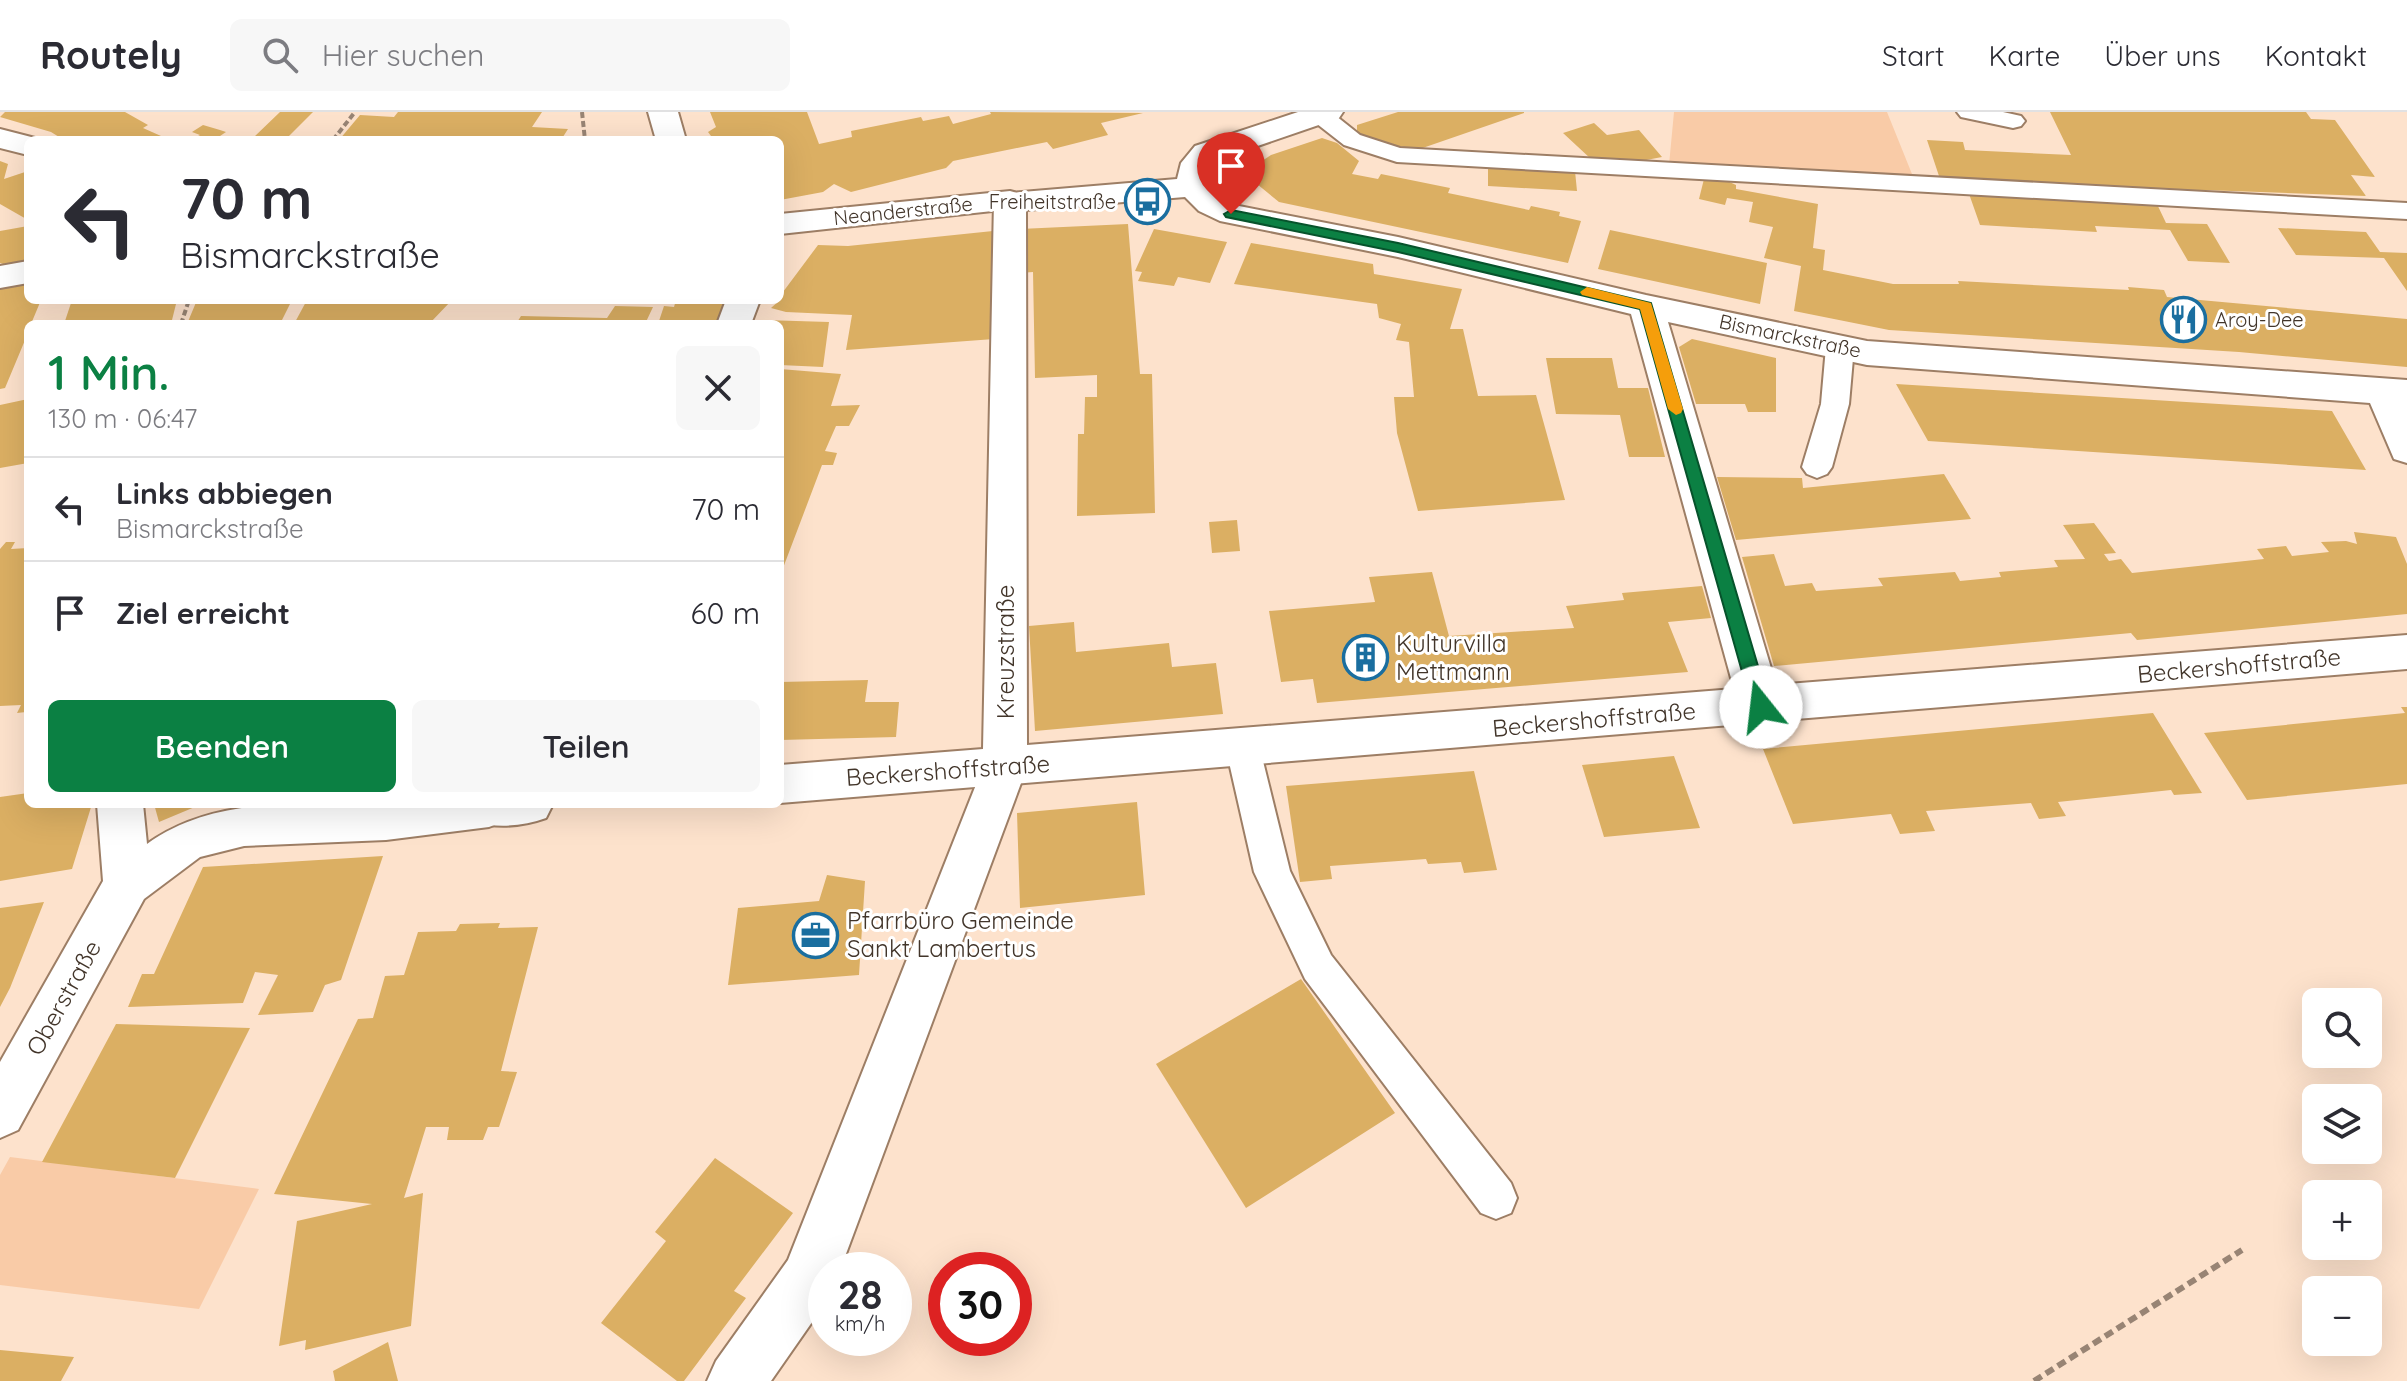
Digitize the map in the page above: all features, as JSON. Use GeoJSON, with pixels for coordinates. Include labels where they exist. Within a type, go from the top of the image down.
{"type":"FeatureCollection","features":[{"type":"Feature","properties":{"kind":"street"},"geometry":{"type":"LineString","coordinates":[[663,112],[670,136]]}},
{"type":"Feature","properties":{"kind":"street"},"geometry":{"type":"LineString","coordinates":[[1194,187],[1194,169],[1206,153],[1324,114]]}},
{"type":"Feature","properties":{"kind":"street"},"geometry":{"type":"LineString","coordinates":[[0,138],[24,145]]}},
{"type":"Feature","properties":{"kind":"street","name":"Neanderstraße"},"geometry":{"type":"LineString","coordinates":[[784,224],[1010,201],[1194,187]]}},
{"type":"Feature","properties":{"kind":"street","name":"Bismarckstraße"},"geometry":{"type":"LineString","coordinates":[[1194,187],[1204,202],[1231,214],[1398,247],[1646,306],[1840,347],[1902,357],[2395,391]]}},
{"type":"Feature","properties":{"kind":"street","name":"Kreuzstraße"},"geometry":{"type":"LineString","coordinates":[[736,1381],[809,1278],[1005,767],[1010,201]]}},
{"type":"Feature","properties":{"kind":"street"},"geometry":{"type":"LineString","coordinates":[[0,277],[24,273]]}},
{"type":"Feature","properties":{"kind":"street"},"geometry":{"type":"LineString","coordinates":[[1646,306],[1761,707]]}},
{"type":"Feature","properties":{"kind":"street"},"geometry":{"type":"LineString","coordinates":[[2395,391],[2407,450]]}},
{"type":"Feature","properties":{"kind":"street","name":"Beckershoffstraße"},"geometry":{"type":"LineString","coordinates":[[784,784],[1761,707],[2407,652]]}},
{"type":"Feature","properties":{"kind":"street"},"geometry":{"type":"LineString","coordinates":[[120,808],[127,884]]}},
{"type":"Feature","properties":{"kind":"street"},"geometry":{"type":"LineString","coordinates":[[127,884],[184,843],[212,832],[244,826],[386,820],[480,808]]}},
{"type":"Feature","properties":{"kind":"street","name":"Oberstraße"},"geometry":{"type":"LineString","coordinates":[[0,1112],[127,884]]}},
{"type":"Feature","properties":{"kind":"lane"},"geometry":{"type":"LineString","coordinates":[[1969,112],[2013,121]]}},
{"type":"Feature","properties":{"kind":"lane"},"geometry":{"type":"LineString","coordinates":[[1324,114],[1352,140],[1397,155],[2407,211]]}},
{"type":"Feature","properties":{"kind":"lane"},"geometry":{"type":"LineString","coordinates":[[1817,467],[1835,404],[1840,347]]}},
{"type":"Feature","properties":{"kind":"lane"},"geometry":{"type":"LineString","coordinates":[[1243,749],[1272,872],[1318,967],[1496,1198]]}},
{"type":"Feature","properties":{"kind":"path"},"geometry":{"type":"LineString","coordinates":[[336,136],[355,112]]}},
{"type":"Feature","properties":{"kind":"path"},"geometry":{"type":"LineString","coordinates":[[582,112],[585,136]]}},
{"type":"Feature","properties":{"kind":"path"},"geometry":{"type":"LineString","coordinates":[[2034,1381],[2242,1250]]}},
{"type":"Feature","properties":{"kind":"shaded area"},"geometry":{"type":"Polygon","coordinates":[[[1674,112],[1887,112],[1914,179],[1669,165],[1674,112]]]}},
{"type":"Feature","properties":{"kind":"shaded area"},"geometry":{"type":"Polygon","coordinates":[[[10,1157],[259,1189],[199,1309],[0,1285],[0,1175],[10,1157]]]}},
{"type":"Feature","properties":{"kind":"building"},"geometry":{"type":"Polygon","coordinates":[[[5,112],[125,112],[148,125],[143,128],[161,136],[58,136],[0,117],[5,112]]]}},
{"type":"Feature","properties":{"kind":"building"},"geometry":{"type":"Polygon","coordinates":[[[280,112],[313,112],[289,136],[255,136],[280,112]]]}},
{"type":"Feature","properties":{"kind":"building"},"geometry":{"type":"Polygon","coordinates":[[[398,112],[542,112],[532,127],[568,129],[564,136],[342,136],[360,115],[394,117],[398,112]]]}},
{"type":"Feature","properties":{"kind":"building"},"geometry":{"type":"Polygon","coordinates":[[[710,112],[807,112],[819,144],[852,137],[851,131],[921,117],[923,121],[949,116],[953,124],[990,112],[1143,113],[1101,123],[1108,135],[1053,149],[1047,142],[953,161],[946,168],[851,192],[834,184],[823,192],[784,199],[784,136],[711,136],[708,132],[716,127],[710,112]]]}},
{"type":"Feature","properties":{"kind":"building"},"geometry":{"type":"Polygon","coordinates":[[[1398,112],[1524,113],[1411,152],[1357,135],[1357,125],[1398,112]]]}},
{"type":"Feature","properties":{"kind":"building"},"geometry":{"type":"Polygon","coordinates":[[[2050,112],[2306,112],[2311,119],[2335,120],[2375,177],[2351,175],[2366,196],[2204,190],[2207,195],[1940,179],[1927,140],[1963,142],[1965,150],[2071,155],[2050,112]]]}},
{"type":"Feature","properties":{"kind":"building"},"geometry":{"type":"Polygon","coordinates":[[[1594,123],[1607,135],[1639,130],[1662,157],[1641,161],[1591,159],[1563,133],[1594,123]]]}},
{"type":"Feature","properties":{"kind":"building"},"geometry":{"type":"Polygon","coordinates":[[[203,125],[226,132],[220,136],[198,136],[192,132],[203,125]]]}},
{"type":"Feature","properties":{"kind":"building"},"geometry":{"type":"Polygon","coordinates":[[[1322,138],[1337,143],[1359,161],[1352,174],[1378,179],[1381,174],[1450,188],[1448,193],[1529,210],[1531,206],[1560,212],[1559,216],[1581,221],[1568,263],[1279,202],[1257,184],[1255,175],[1259,163],[1271,155],[1322,138]]]}},
{"type":"Feature","properties":{"kind":"building"},"geometry":{"type":"Polygon","coordinates":[[[0,161],[8,164],[4,179],[24,172],[24,218],[0,204],[0,161]]]}},
{"type":"Feature","properties":{"kind":"building"},"geometry":{"type":"Polygon","coordinates":[[[1488,166],[1575,171],[1577,191],[1488,186],[1488,166]]]}},
{"type":"Feature","properties":{"kind":"building"},"geometry":{"type":"Polygon","coordinates":[[[1704,179],[1725,180],[1736,185],[1736,189],[1818,204],[1813,248],[1825,250],[1823,270],[1893,284],[1959,284],[1958,281],[2164,290],[2167,297],[2407,319],[2407,367],[2239,352],[1889,330],[1794,311],[1801,266],[1764,258],[1773,227],[1749,222],[1753,202],[1727,198],[1725,205],[1699,199],[1704,179]]]}},
{"type":"Feature","properties":{"kind":"building"},"geometry":{"type":"Polygon","coordinates":[[[1968,191],[2156,202],[2166,223],[2207,224],[2230,263],[2188,261],[2170,230],[2095,226],[2097,232],[1980,225],[1968,191]]]}},
{"type":"Feature","properties":{"kind":"building"},"geometry":{"type":"Polygon","coordinates":[[[1128,224],[1140,374],[1152,374],[1155,513],[1077,516],[1078,434],[1084,434],[1085,397],[1097,397],[1097,375],[1035,378],[1033,272],[1020,273],[1020,229],[1128,224]]]}},
{"type":"Feature","properties":{"kind":"building"},"geometry":{"type":"Polygon","coordinates":[[[24,227],[24,263],[9,266],[0,263],[0,231],[24,227]]]}},
{"type":"Feature","properties":{"kind":"building"},"geometry":{"type":"Polygon","coordinates":[[[2278,228],[2366,232],[2380,252],[2407,253],[2407,291],[2384,258],[2296,255],[2278,228]]]}},
{"type":"Feature","properties":{"kind":"building"},"geometry":{"type":"Polygon","coordinates":[[[1154,229],[1227,242],[1210,283],[1178,277],[1174,286],[1138,281],[1142,272],[1135,271],[1154,229]]]}},
{"type":"Feature","properties":{"kind":"building"},"geometry":{"type":"Polygon","coordinates":[[[1610,230],[1767,263],[1760,304],[1598,269],[1610,230]]]}},
{"type":"Feature","properties":{"kind":"building"},"geometry":{"type":"Polygon","coordinates":[[[993,231],[994,339],[846,350],[852,315],[786,312],[771,308],[776,304],[784,304],[784,291],[818,245],[848,246],[993,231]]]}},
{"type":"Feature","properties":{"kind":"building"},"geometry":{"type":"Polygon","coordinates":[[[1251,243],[1373,264],[1374,274],[1462,289],[1450,329],[1463,329],[1478,396],[1536,395],[1565,500],[1418,511],[1397,433],[1394,397],[1414,397],[1409,342],[1396,340],[1401,324],[1379,318],[1377,304],[1234,284],[1251,243]]]}},
{"type":"Feature","properties":{"kind":"building"},"geometry":{"type":"Polygon","coordinates":[[[24,282],[24,304],[39,304],[33,320],[24,320],[24,343],[5,388],[0,389],[0,287],[24,282]]]}},
{"type":"Feature","properties":{"kind":"building"},"geometry":{"type":"Polygon","coordinates":[[[71,304],[176,304],[172,320],[65,320],[71,304]]]}},
{"type":"Feature","properties":{"kind":"building"},"geometry":{"type":"Polygon","coordinates":[[[195,304],[290,304],[282,320],[189,320],[195,304]]]}},
{"type":"Feature","properties":{"kind":"building"},"geometry":{"type":"Polygon","coordinates":[[[305,304],[448,304],[433,320],[296,320],[305,304]]]}},
{"type":"Feature","properties":{"kind":"building"},"geometry":{"type":"Polygon","coordinates":[[[675,304],[724,304],[718,320],[659,320],[664,306],[674,307],[675,304]]]}},
{"type":"Feature","properties":{"kind":"building"},"geometry":{"type":"Polygon","coordinates":[[[615,306],[653,307],[647,320],[518,320],[521,316],[607,318],[615,306]]]}},
{"type":"Feature","properties":{"kind":"building"},"geometry":{"type":"Polygon","coordinates":[[[784,321],[829,322],[823,367],[784,365],[784,321]]]}},
{"type":"Feature","properties":{"kind":"building"},"geometry":{"type":"Polygon","coordinates":[[[1692,339],[1776,358],[1776,412],[1748,412],[1745,404],[1696,404],[1679,347],[1692,339]]]}},
{"type":"Feature","properties":{"kind":"building"},"geometry":{"type":"Polygon","coordinates":[[[1546,358],[1612,358],[1618,388],[1648,388],[1665,457],[1629,457],[1620,415],[1556,414],[1546,358]]]}},
{"type":"Feature","properties":{"kind":"building"},"geometry":{"type":"Polygon","coordinates":[[[784,369],[841,374],[831,406],[860,405],[849,426],[836,426],[825,451],[837,453],[833,465],[822,465],[784,565],[784,369]]]}},
{"type":"Feature","properties":{"kind":"building"},"geometry":{"type":"Polygon","coordinates":[[[1896,384],[2332,411],[2366,470],[1928,441],[1896,384]]]}},
{"type":"Feature","properties":{"kind":"building"},"geometry":{"type":"Polygon","coordinates":[[[24,400],[24,464],[0,468],[0,405],[24,400]]]}},
{"type":"Feature","properties":{"kind":"building"},"geometry":{"type":"Polygon","coordinates":[[[1944,474],[1971,519],[1736,540],[1717,477],[1802,478],[1803,488],[1944,474]]]}},
{"type":"Feature","properties":{"kind":"building"},"geometry":{"type":"Polygon","coordinates":[[[1237,520],[1240,551],[1212,553],[1209,522],[1237,520]]]}},
{"type":"Feature","properties":{"kind":"building"},"geometry":{"type":"Polygon","coordinates":[[[2094,523],[2116,553],[2104,554],[2109,561],[2121,559],[2132,573],[2264,559],[2257,549],[2286,546],[2292,556],[2329,552],[2321,542],[2357,544],[2354,532],[2396,537],[2407,564],[2407,614],[2137,640],[2131,633],[1774,666],[1742,557],[1774,554],[1785,586],[1812,583],[1816,591],[1883,586],[1878,578],[1955,572],[1960,581],[2001,577],[1999,572],[2058,567],[2054,560],[2085,559],[2063,525],[2094,523]]]}},
{"type":"Feature","properties":{"kind":"building"},"geometry":{"type":"Polygon","coordinates":[[[6,542],[15,542],[11,549],[24,548],[24,712],[17,713],[21,705],[0,706],[0,549],[6,542]]]}},
{"type":"Feature","properties":{"kind":"building"},"geometry":{"type":"Polygon","coordinates":[[[1432,572],[1449,636],[1574,628],[1566,606],[1624,600],[1622,593],[1702,586],[1711,618],[1668,622],[1688,672],[1317,703],[1313,679],[1281,682],[1269,611],[1375,602],[1369,577],[1432,572]]]}},
{"type":"Feature","properties":{"kind":"building"},"geometry":{"type":"Polygon","coordinates":[[[1074,622],[1076,652],[1169,643],[1172,667],[1216,663],[1223,714],[1035,731],[1029,626],[1074,622]]]}},
{"type":"Feature","properties":{"kind":"building"},"geometry":{"type":"Polygon","coordinates":[[[868,680],[865,702],[899,702],[896,737],[784,740],[784,682],[868,680]]]}},
{"type":"Feature","properties":{"kind":"building"},"geometry":{"type":"Polygon","coordinates":[[[2401,707],[2407,707],[2407,784],[2247,800],[2204,733],[2405,713],[2401,707]]]}},
{"type":"Feature","properties":{"kind":"building"},"geometry":{"type":"Polygon","coordinates":[[[2153,713],[2202,793],[2174,795],[2171,790],[2058,802],[2066,816],[2039,819],[2031,803],[1926,811],[1935,831],[1900,834],[1891,814],[1793,824],[1763,749],[2153,713]]]}},
{"type":"Feature","properties":{"kind":"building"},"geometry":{"type":"Polygon","coordinates":[[[1674,756],[1700,828],[1604,837],[1582,765],[1674,756]]]}},
{"type":"Feature","properties":{"kind":"building"},"geometry":{"type":"Polygon","coordinates":[[[1474,771],[1497,870],[1464,873],[1461,862],[1428,864],[1426,859],[1330,866],[1332,879],[1300,882],[1286,786],[1474,771]]]}},
{"type":"Feature","properties":{"kind":"building"},"geometry":{"type":"Polygon","coordinates":[[[24,794],[24,808],[91,808],[72,869],[0,881],[0,797],[24,794]]]}},
{"type":"Feature","properties":{"kind":"building"},"geometry":{"type":"Polygon","coordinates":[[[1137,802],[1145,895],[1020,908],[1017,813],[1137,802]]]}},
{"type":"Feature","properties":{"kind":"building"},"geometry":{"type":"Polygon","coordinates":[[[155,808],[192,808],[159,822],[155,808]]]}},
{"type":"Feature","properties":{"kind":"building"},"geometry":{"type":"Polygon","coordinates":[[[383,856],[341,980],[325,985],[313,1012],[258,1015],[278,975],[255,972],[243,1003],[128,1007],[142,974],[154,974],[203,867],[383,856]]]}},
{"type":"Feature","properties":{"kind":"building"},"geometry":{"type":"Polygon","coordinates":[[[827,875],[865,881],[859,975],[728,985],[738,908],[819,901],[827,875]]]}},
{"type":"Feature","properties":{"kind":"building"},"geometry":{"type":"Polygon","coordinates":[[[44,902],[10,988],[0,1007],[0,908],[44,902]]]}},
{"type":"Feature","properties":{"kind":"building"},"geometry":{"type":"Polygon","coordinates":[[[500,923],[498,928],[538,927],[501,1071],[517,1072],[499,1127],[488,1127],[483,1140],[447,1140],[449,1127],[426,1127],[404,1198],[423,1193],[411,1326],[305,1350],[306,1340],[279,1346],[297,1221],[372,1204],[274,1194],[358,1019],[373,1018],[385,976],[404,975],[418,932],[456,931],[460,924],[500,923]]]}},
{"type":"Feature","properties":{"kind":"building"},"geometry":{"type":"Polygon","coordinates":[[[1301,979],[1395,1113],[1246,1208],[1156,1064],[1301,979]]]}},
{"type":"Feature","properties":{"kind":"building"},"geometry":{"type":"Polygon","coordinates":[[[116,1024],[250,1028],[175,1178],[42,1162],[116,1024]]]}},
{"type":"Feature","properties":{"kind":"building"},"geometry":{"type":"Polygon","coordinates":[[[715,1158],[793,1213],[734,1291],[746,1298],[684,1381],[677,1381],[601,1323],[666,1241],[655,1232],[715,1158]]]}},
{"type":"Feature","properties":{"kind":"building"},"geometry":{"type":"Polygon","coordinates":[[[388,1342],[398,1381],[335,1381],[333,1371],[388,1342]]]}},
{"type":"Feature","properties":{"kind":"building"},"geometry":{"type":"Polygon","coordinates":[[[0,1350],[74,1357],[61,1381],[0,1381],[0,1350]]]}},
{"type":"Feature","properties":{"kind":"slow traffic"},"geometry":{"type":"LineString","coordinates":[[1587,292],[1646,306],[1676,409]]}},
{"type":"Feature","properties":{"kind":"place","name":"Freiheitstraße"},"geometry":{"type":"Point","coordinates":[1147,202]}},
{"type":"Feature","properties":{"kind":"place","name":"Aroy-Dee"},"geometry":{"type":"Point","coordinates":[2184,320]}},
{"type":"Feature","properties":{"kind":"place","name":"Kulturvilla Mettmann"},"geometry":{"type":"Point","coordinates":[1365,658]}},
{"type":"Feature","properties":{"kind":"place","name":"Pfarrbüro Gemeinde Sankt Lambertus"},"geometry":{"type":"Point","coordinates":[816,935]}},
{"type":"Feature","properties":{"kind":"route"},"geometry":{"type":"LineString","coordinates":[[1231,214],[1398,247],[1646,306],[1761,707]]}}]}
